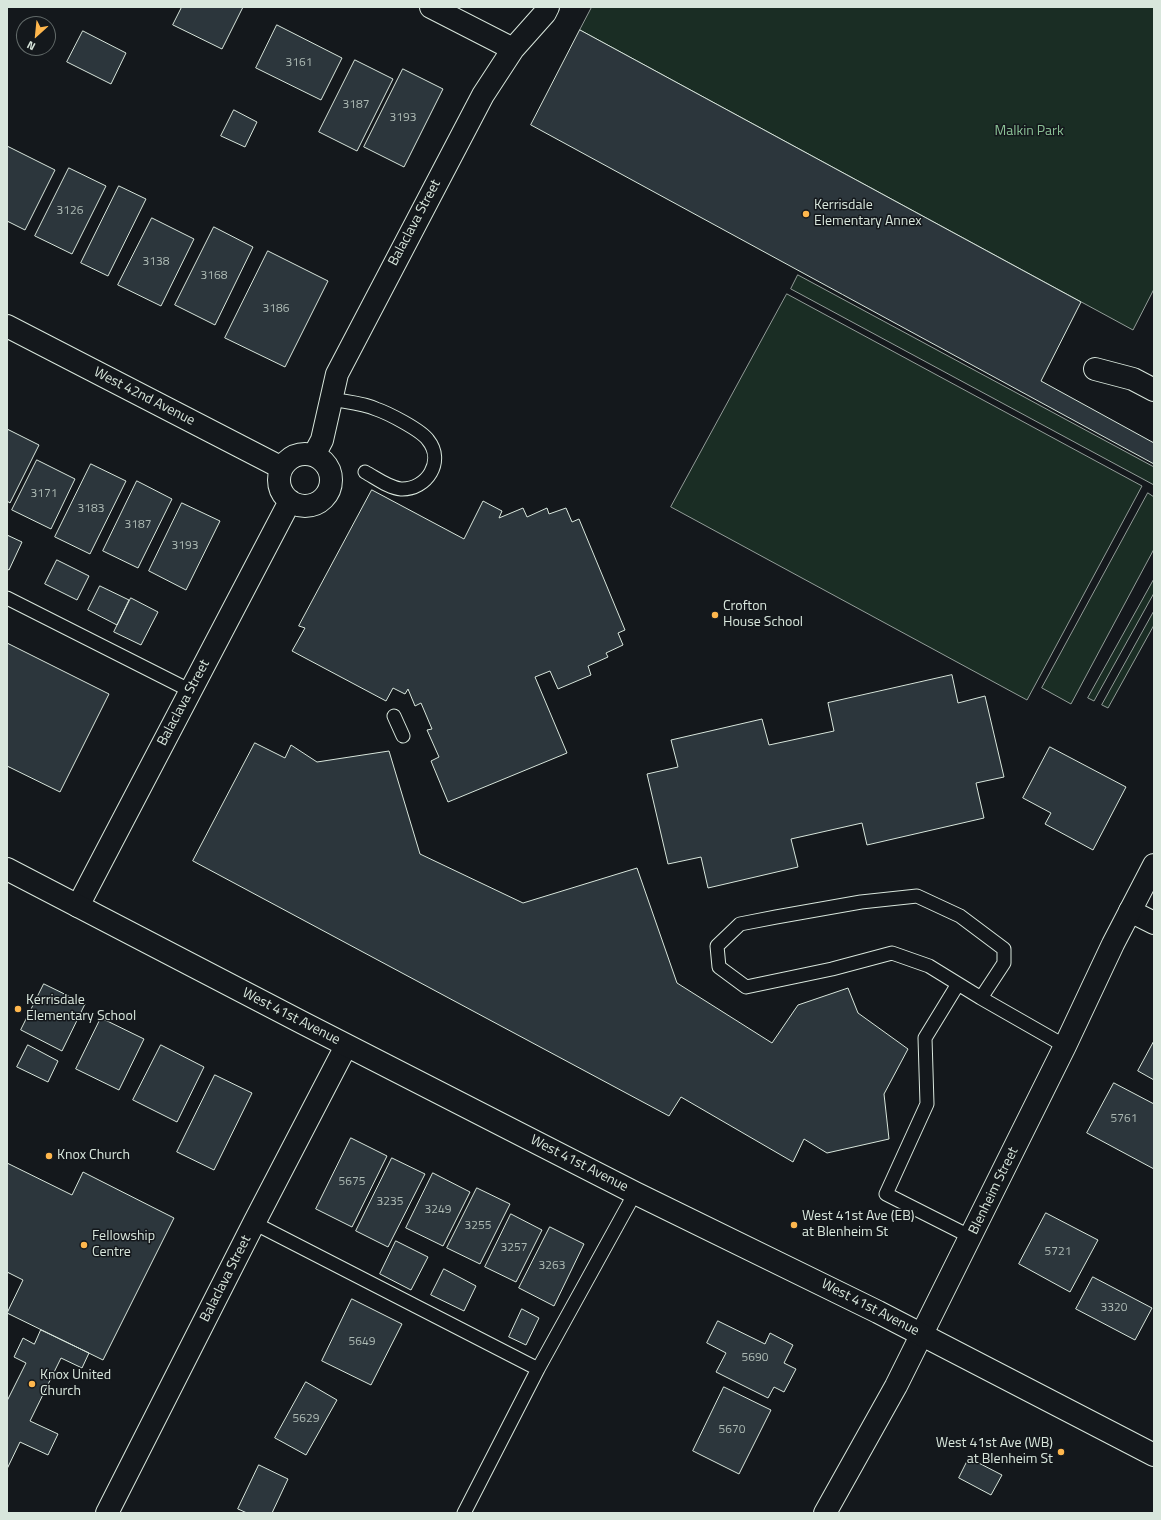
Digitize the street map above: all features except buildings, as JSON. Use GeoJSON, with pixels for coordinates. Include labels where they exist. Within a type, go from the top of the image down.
{"type":"FeatureCollection","features":[{"type":"Feature","properties":{"kind":"street"},"geometry":{"type":"LineString","coordinates":[[431,7],[513,49]]}},
{"type":"Feature","properties":{"kind":"street","name":"Balaclava Street"},"geometry":{"type":"LineString","coordinates":[[314,455],[322,440],[337,374],[483,94],[513,49],[548,7]]}},
{"type":"Feature","properties":{"kind":"street","name":"West 42nd Avenue"},"geometry":{"type":"LineString","coordinates":[[7,326],[282,468]]}},
{"type":"Feature","properties":{"kind":"street"},"geometry":{"type":"LineString","coordinates":[[1095,368],[1133,379],[1154,390]]}},
{"type":"Feature","properties":{"kind":"street"},"geometry":{"type":"LineString","coordinates":[[296,455],[314,455],[323,462],[329,471],[331,482],[328,492],[321,500],[311,505],[300,505],[290,501],[283,495],[279,476],[287,460],[296,455]]}},
{"type":"Feature","properties":{"kind":"street","name":"Balaclava Street"},"geometry":{"type":"LineString","coordinates":[[78,906],[290,501]]}},
{"type":"Feature","properties":{"kind":"street","name":"Blenheim Street"},"geometry":{"type":"LineString","coordinates":[[825,1513],[896,1386],[1154,865]]}},
{"type":"Feature","properties":{"kind":"street","name":"West 41st Avenue"},"geometry":{"type":"LineString","coordinates":[[7,869],[346,1046],[636,1193],[788,1267],[1154,1455]]}},
{"type":"Feature","properties":{"kind":"street"},"geometry":{"type":"LineString","coordinates":[[1130,911],[1154,923]]}},
{"type":"Feature","properties":{"kind":"street","name":"Balaclava Street"},"geometry":{"type":"LineString","coordinates":[[107,1513],[254,1223],[346,1046]]}},
{"type":"Feature","properties":{"kind":"lane"},"geometry":{"type":"LineString","coordinates":[[331,400],[376,408],[419,432],[429,440],[434,452],[434,465],[429,477],[421,484],[411,488],[400,489],[390,486],[365,472]]}},
{"type":"Feature","properties":{"kind":"lane"},"geometry":{"type":"LineString","coordinates":[[7,598],[191,691]]}},
{"type":"Feature","properties":{"kind":"lane"},"geometry":{"type":"LineString","coordinates":[[394,716],[403,736]]}},
{"type":"Feature","properties":{"kind":"lane"},"geometry":{"type":"LineString","coordinates":[[980,998],[1004,963],[1004,949],[960,916],[917,896],[862,902],[776,916],[740,924],[717,946],[719,967],[746,987],[832,969],[892,953],[928,966],[980,998],[1065,1046]]}},
{"type":"Feature","properties":{"kind":"lane"},"geometry":{"type":"LineString","coordinates":[[958,984],[925,1038],[927,1104],[886,1194],[971,1237]]}},
{"type":"Feature","properties":{"kind":"lane"},"geometry":{"type":"LineString","coordinates":[[464,1513],[538,1369],[636,1193]]}},
{"type":"Feature","properties":{"kind":"lane"},"geometry":{"type":"LineString","coordinates":[[254,1223],[538,1369]]}},
{"type":"Feature","properties":{"kind":"green space","name":"Malkin Park"},"geometry":{"type":"Polygon","coordinates":[[[592,7],[1154,7],[1154,289],[1133,330],[580,30],[592,7]]]}},
{"type":"Feature","properties":{"kind":"green space"},"geometry":{"type":"Polygon","coordinates":[[[798,275],[1154,467],[1154,485],[791,289],[798,275]]]}},
{"type":"Feature","properties":{"kind":"green space"},"geometry":{"type":"Polygon","coordinates":[[[787,294],[1142,486],[1027,700],[671,507],[787,294]]]}},
{"type":"Feature","properties":{"kind":"green space"},"geometry":{"type":"Polygon","coordinates":[[[1148,493],[1154,497],[1154,549],[1071,704],[1042,688],[1148,493]]]}},
{"type":"Feature","properties":{"kind":"green space"},"geometry":{"type":"Polygon","coordinates":[[[1154,579],[1154,593],[1094,701],[1088,698],[1154,579]]]}},
{"type":"Feature","properties":{"kind":"green space"},"geometry":{"type":"Polygon","coordinates":[[[1154,611],[1154,625],[1108,708],[1102,705],[1154,611]]]}},
{"type":"Feature","properties":{"kind":"place","name":"Kerrisdale Elementary Annex"},"geometry":{"type":"Point","coordinates":[806,214]}},
{"type":"Feature","properties":{"kind":"place","name":"Crofton House School"},"geometry":{"type":"Point","coordinates":[715,615]}},
{"type":"Feature","properties":{"kind":"place","name":"Kerrisdale Elementary School"},"geometry":{"type":"Point","coordinates":[18,1009]}},
{"type":"Feature","properties":{"kind":"place","name":"Knox Church"},"geometry":{"type":"Point","coordinates":[49,1156]}},
{"type":"Feature","properties":{"kind":"place","name":"West 41st Ave (EB) at Blenheim St"},"geometry":{"type":"Point","coordinates":[794,1225]}},
{"type":"Feature","properties":{"kind":"place","name":"Fellowship Centre"},"geometry":{"type":"Point","coordinates":[84,1245]}},
{"type":"Feature","properties":{"kind":"place","name":"Knox United Church"},"geometry":{"type":"Point","coordinates":[32,1384]}},
{"type":"Feature","properties":{"kind":"place","name":"West 41st Ave (WB) at Blenheim St"},"geometry":{"type":"Point","coordinates":[1061,1452]}}]}
